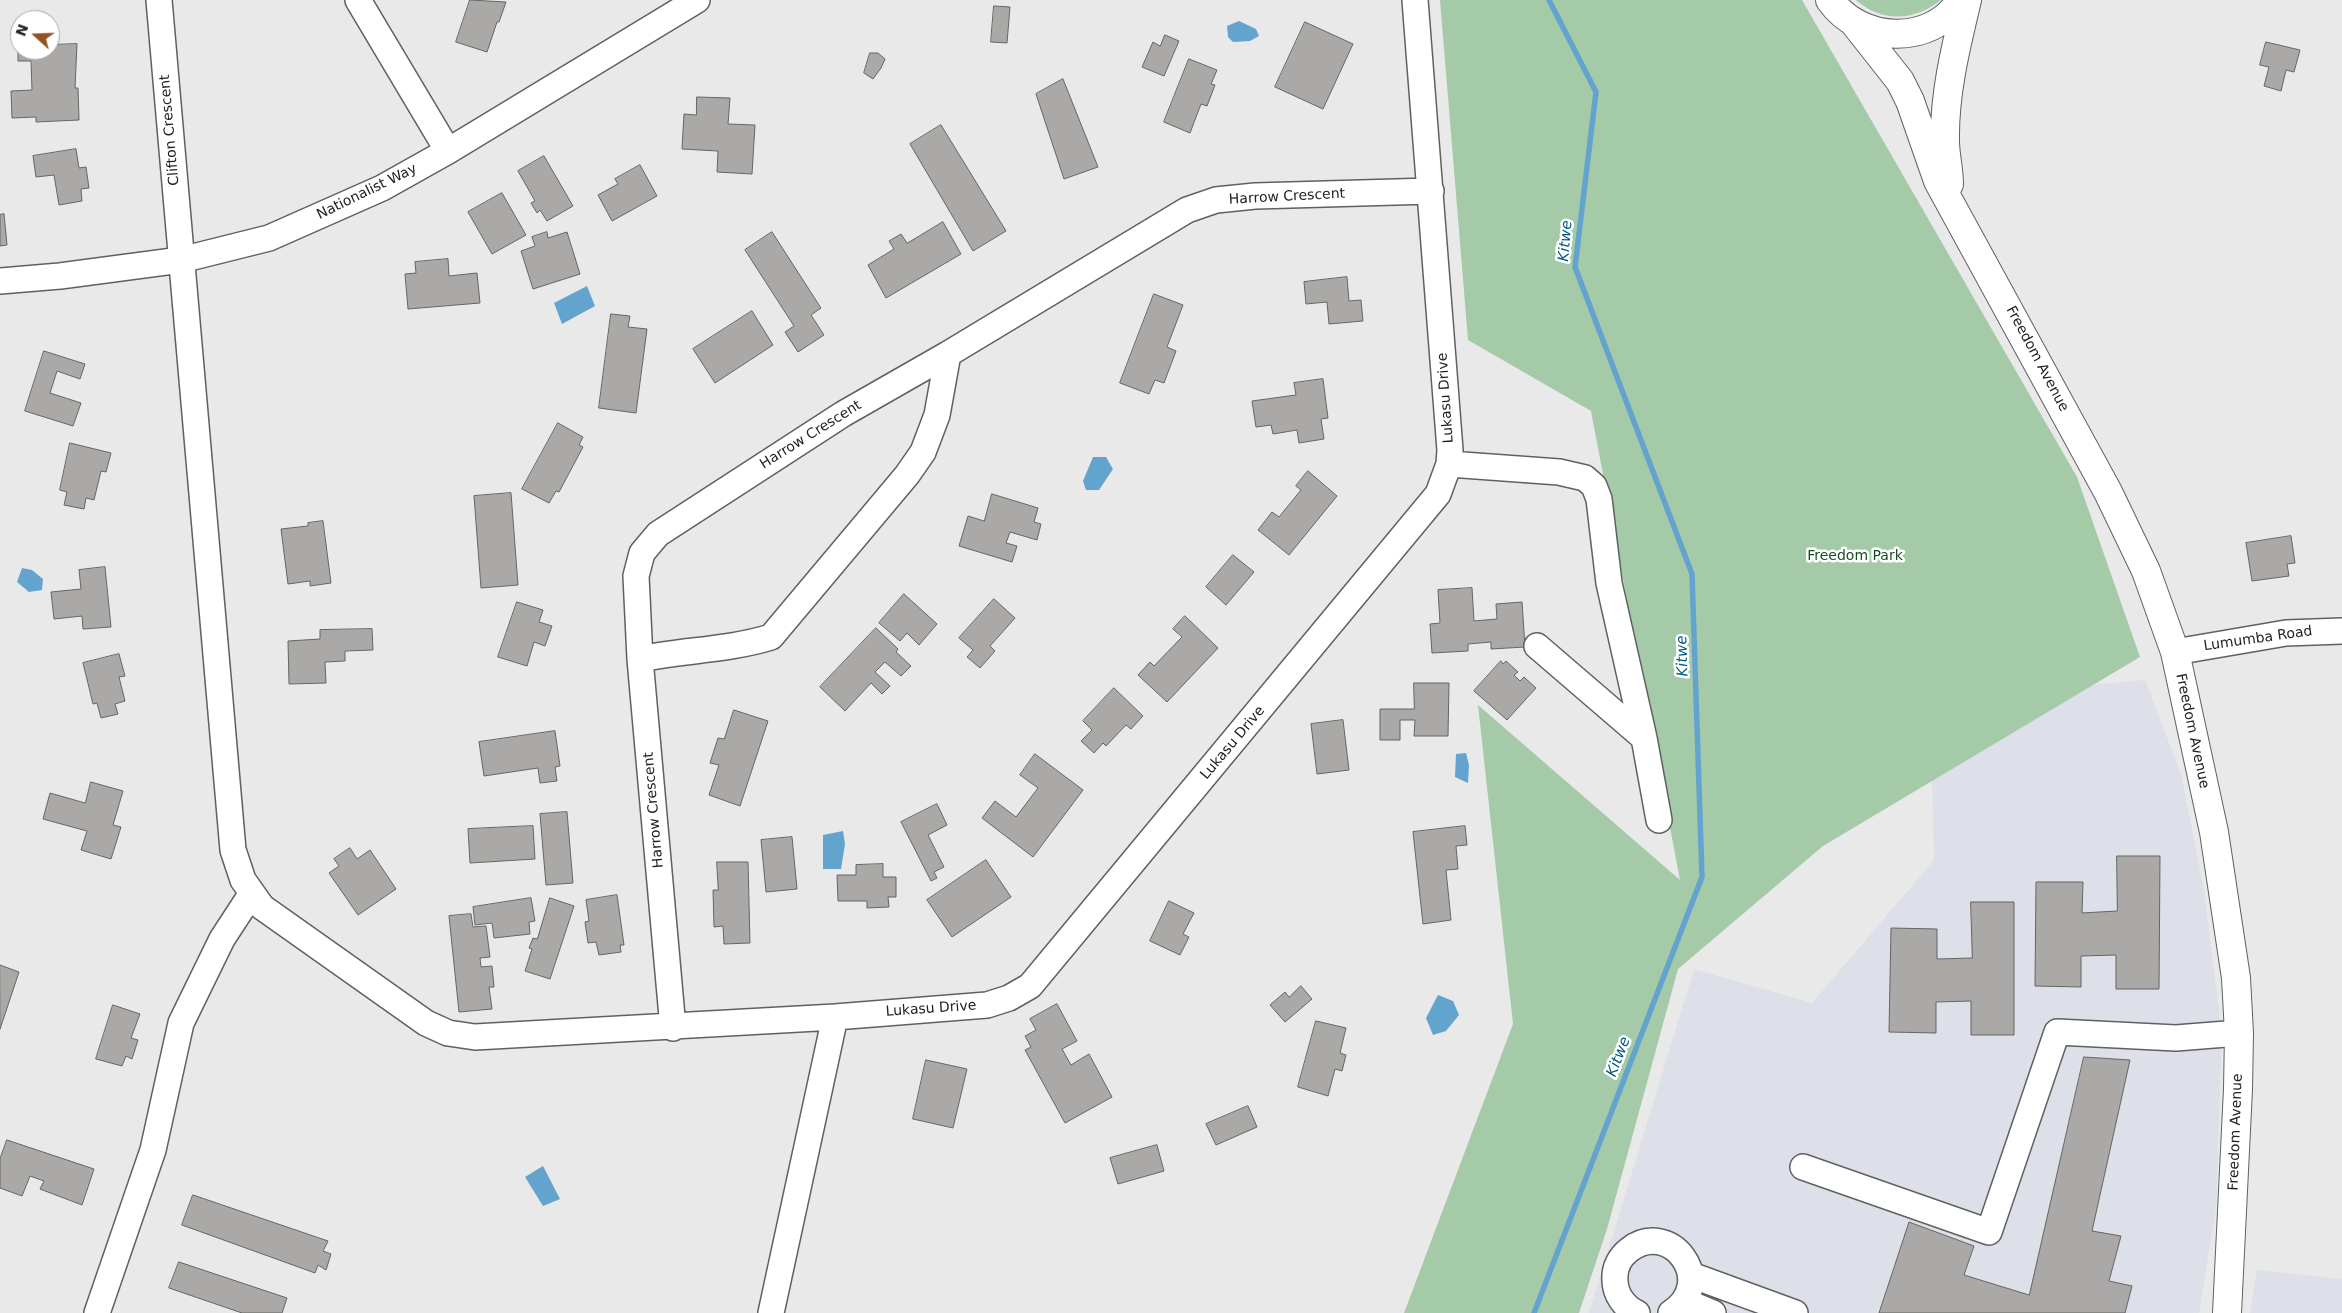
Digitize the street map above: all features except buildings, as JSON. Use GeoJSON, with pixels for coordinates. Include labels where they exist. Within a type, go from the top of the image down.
{"type":"FeatureCollection","features":[{"type":"Feature","properties":{"kind":"main road"},"geometry":{"type":"LineString","coordinates":[[1830,0],[1837,10],[1855,24],[1876,32],[1891,34],[1920,31],[1941,21],[1961,0]]}},
{"type":"Feature","properties":{"kind":"main road","name":"Freedom Avenue"},"geometry":{"type":"LineString","coordinates":[[1950,200],[1945,123],[1952,66],[1967,0]]}},
{"type":"Feature","properties":{"kind":"main road","name":"Freedom Avenue"},"geometry":{"type":"LineString","coordinates":[[1855,24],[1900,81],[1910,101],[1938,180],[2108,492],[2146,571],[2175,652],[2214,832],[2236,978],[2239,1033],[2232,1252],[2227,1313]]}},
{"type":"Feature","properties":{"kind":"street","name":"Clifton Crescent"},"geometry":{"type":"LineString","coordinates":[[158,0],[233,850],[243,880],[252,893]]}},
{"type":"Feature","properties":{"kind":"street"},"geometry":{"type":"LineString","coordinates":[[358,0],[448,151]]}},
{"type":"Feature","properties":{"kind":"street","name":"Nationalist Way"},"geometry":{"type":"LineString","coordinates":[[0,281],[60,276],[180,260],[269,238],[382,188],[448,151],[697,0]]}},
{"type":"Feature","properties":{"kind":"street","name":"Lukasu Drive"},"geometry":{"type":"LineString","coordinates":[[252,893],[262,907],[426,1023],[448,1033],[475,1038],[673,1028],[987,1005],[1009,998],[1030,986],[1438,494],[1449,464],[1416,0]]}},
{"type":"Feature","properties":{"kind":"street","name":"Harrow Crescent"},"geometry":{"type":"LineString","coordinates":[[673,1028],[640,659],[636,576],[642,553],[658,534],[843,414],[948,354],[1186,210],[1216,200],[1255,196],[1430,192]]}},
{"type":"Feature","properties":{"kind":"street"},"geometry":{"type":"LineString","coordinates":[[640,659],[676,652],[748,644],[771,637],[907,474],[923,452],[937,415],[948,354]]}},
{"type":"Feature","properties":{"kind":"street"},"geometry":{"type":"LineString","coordinates":[[1449,464],[1559,472],[1585,478],[1594,486],[1599,499],[1608,583],[1644,738],[1659,820]]}},
{"type":"Feature","properties":{"kind":"street","name":"Lumumba Road"},"geometry":{"type":"LineString","coordinates":[[2175,652],[2286,633],[2342,631]]}},
{"type":"Feature","properties":{"kind":"street"},"geometry":{"type":"LineString","coordinates":[[1537,646],[1644,738]]}},
{"type":"Feature","properties":{"kind":"street"},"geometry":{"type":"LineString","coordinates":[[97,1313],[153,1150],[181,1023],[222,939],[252,893]]}},
{"type":"Feature","properties":{"kind":"street"},"geometry":{"type":"LineString","coordinates":[[771,1313],[835,1017]]}},
{"type":"Feature","properties":{"kind":"street"},"geometry":{"type":"LineString","coordinates":[[1803,1167],[1989,1232],[2057,1032],[2176,1038],[2239,1033]]}},
{"type":"Feature","properties":{"kind":"street"},"geometry":{"type":"LineString","coordinates":[[1628,1310],[1616,1289],[1616,1270],[1625,1254],[1639,1244],[1659,1242],[1669,1245],[1684,1258],[1691,1275],[1689,1293],[1677,1307]]}},
{"type":"Feature","properties":{"kind":"street"},"geometry":{"type":"LineString","coordinates":[[1691,1275],[1795,1313]]}},
{"type":"Feature","properties":{"kind":"street"},"geometry":{"type":"LineString","coordinates":[[1677,1307],[1714,1313]]}},
{"type":"Feature","properties":{"kind":"shaded area"},"geometry":{"type":"Polygon","coordinates":[[[2145,680],[2181,774],[2204,890],[2222,1034],[2216,1209],[2199,1313],[1589,1313],[1694,969],[1812,1003],[1934,860],[1930,700],[2145,680]]]}},
{"type":"Feature","properties":{"kind":"shaded area"},"geometry":{"type":"Polygon","coordinates":[[[2257,1270],[2342,1279],[2342,1313],[2250,1313],[2257,1270]]]}},
{"type":"Feature","properties":{"kind":"green space","name":"Freedom Park"},"geometry":{"type":"Polygon","coordinates":[[[1440,0],[1802,0],[2077,477],[2140,657],[1823,846],[1678,969],[1607,1229],[1579,1313],[1404,1313],[1513,1024],[1478,705],[1680,880],[1591,411],[1468,340],[1440,0]]]}},
{"type":"Feature","properties":{"kind":"green space"},"geometry":{"type":"Polygon","coordinates":[[[1856,0],[1941,0],[1931,7],[1910,15],[1887,16],[1877,13],[1856,0]]]}},
{"type":"Feature","properties":{"kind":"water"},"geometry":{"type":"Polygon","coordinates":[[[1239,21],[1256,29],[1259,36],[1250,41],[1233,42],[1228,37],[1227,26],[1239,21]]]}},
{"type":"Feature","properties":{"kind":"water"},"geometry":{"type":"Polygon","coordinates":[[[587,286],[595,306],[562,324],[554,303],[587,286]]]}},
{"type":"Feature","properties":{"kind":"water"},"geometry":{"type":"Polygon","coordinates":[[[1093,457],[1106,457],[1113,469],[1099,490],[1086,490],[1083,481],[1093,457]]]}},
{"type":"Feature","properties":{"kind":"water"},"geometry":{"type":"Polygon","coordinates":[[[22,568],[32,570],[43,579],[42,590],[29,592],[17,582],[22,568]]]}},
{"type":"Feature","properties":{"kind":"water"},"geometry":{"type":"Polygon","coordinates":[[[1466,753],[1469,765],[1468,783],[1455,777],[1456,754],[1466,753]]]}},
{"type":"Feature","properties":{"kind":"water"},"geometry":{"type":"Polygon","coordinates":[[[843,831],[845,844],[841,869],[823,869],[823,835],[843,831]]]}},
{"type":"Feature","properties":{"kind":"water"},"geometry":{"type":"Polygon","coordinates":[[[1438,995],[1453,1001],[1459,1015],[1446,1031],[1433,1035],[1426,1018],[1438,995]]]}},
{"type":"Feature","properties":{"kind":"water"},"geometry":{"type":"Polygon","coordinates":[[[543,1166],[560,1199],[543,1206],[525,1177],[543,1166]]]}},
{"type":"Feature","properties":{"kind":"waterway","name":"Kitwe"},"geometry":{"type":"LineString","coordinates":[[1534,1313],[1702,877],[1692,574],[1575,267],[1596,92],[1549,0]]}}]}
